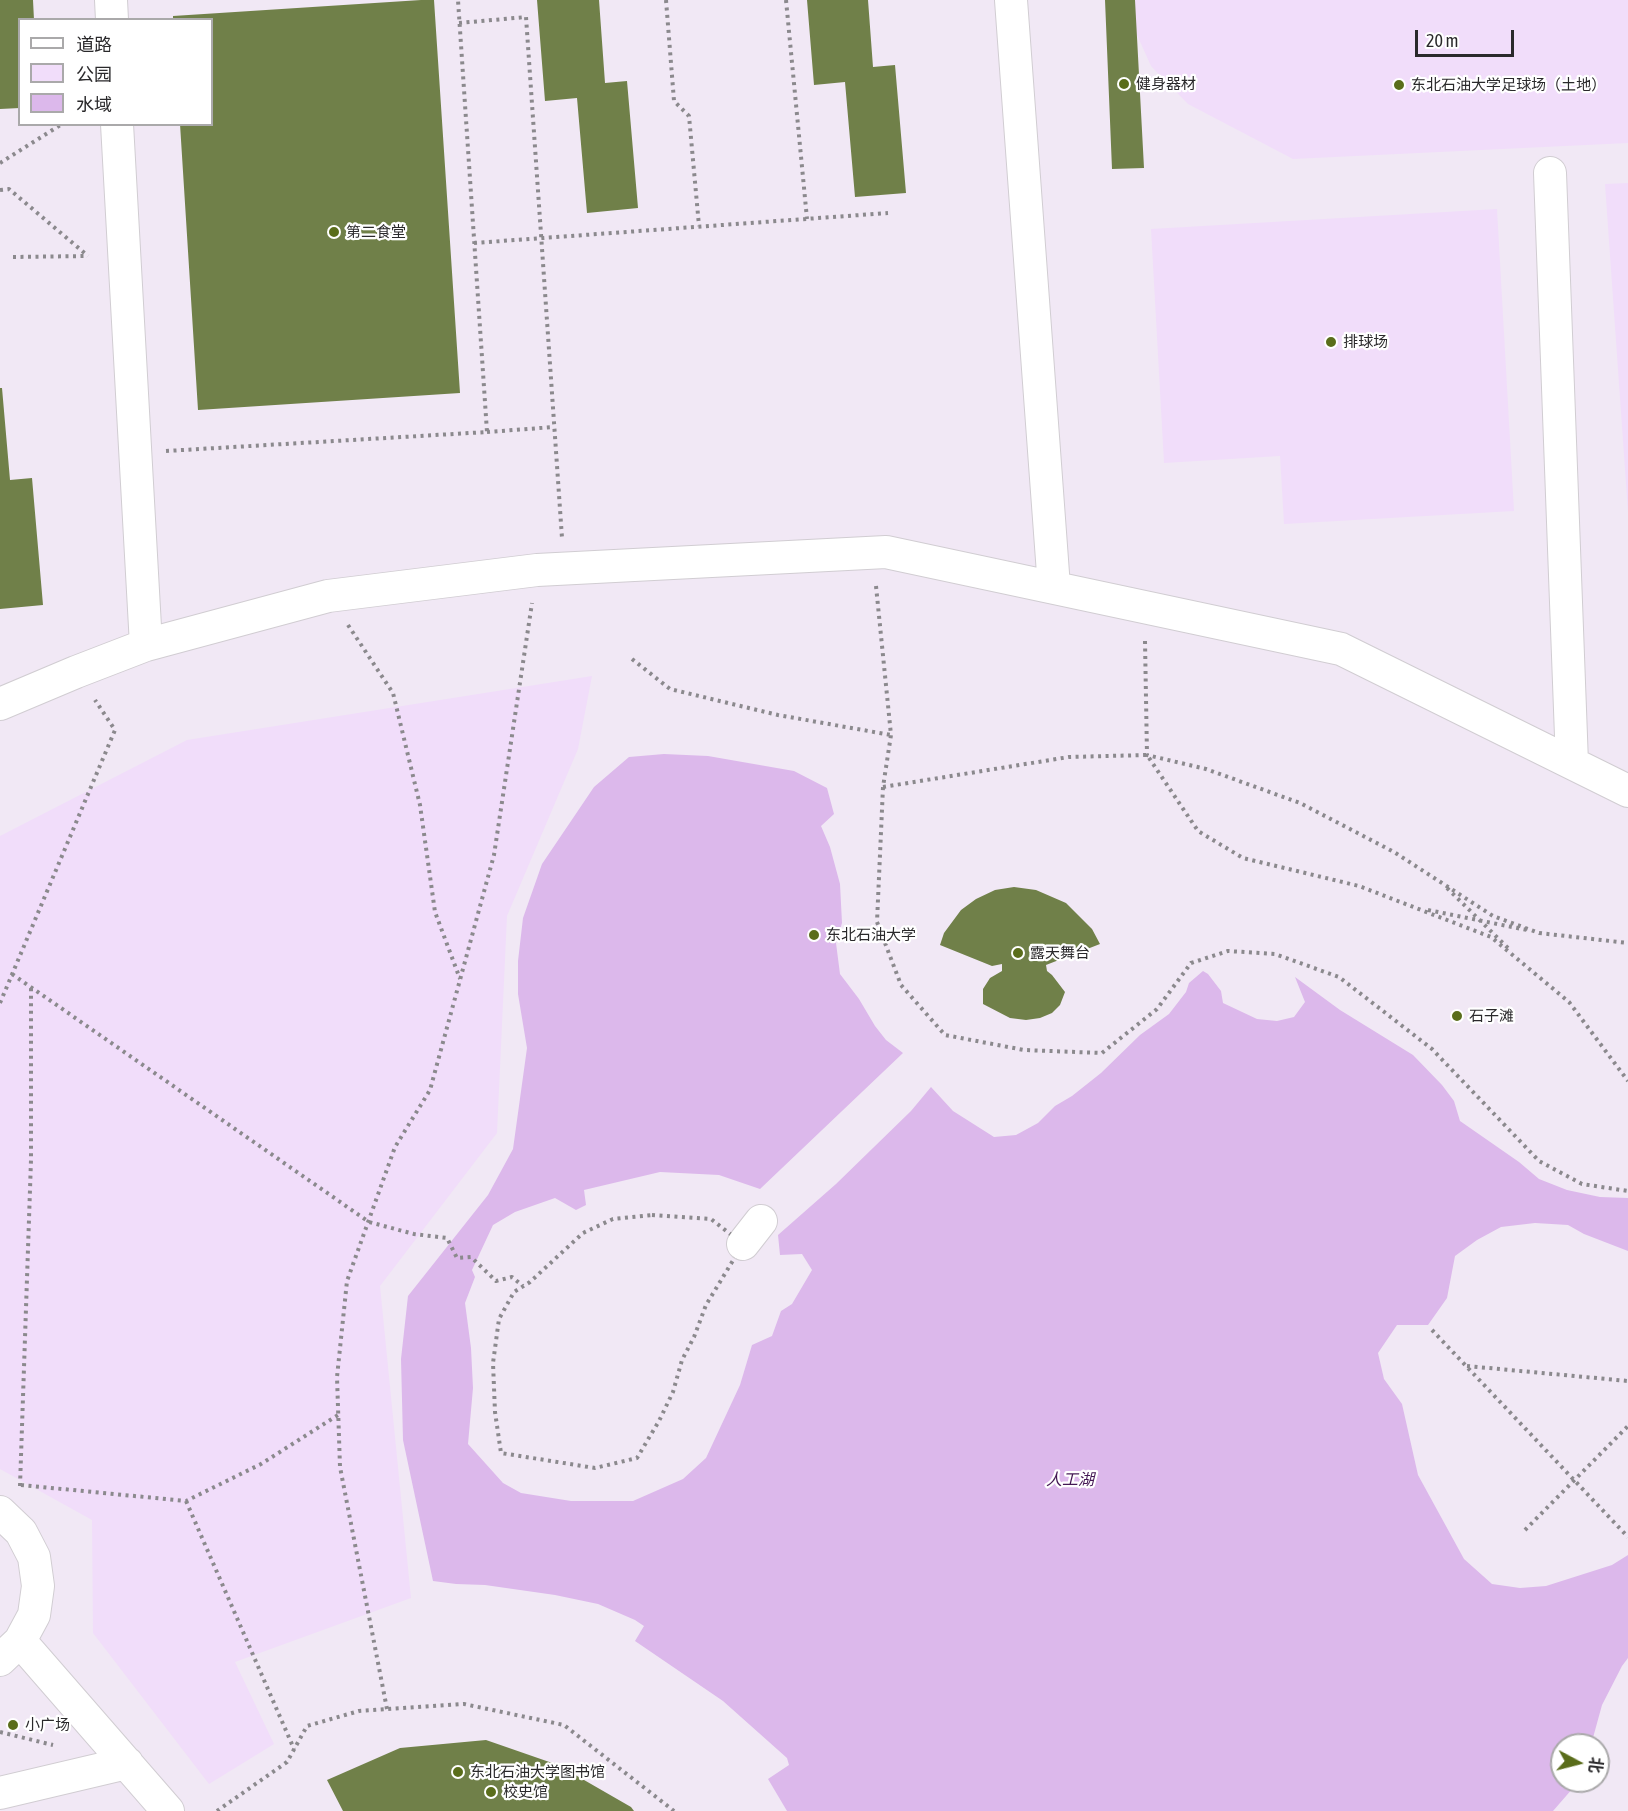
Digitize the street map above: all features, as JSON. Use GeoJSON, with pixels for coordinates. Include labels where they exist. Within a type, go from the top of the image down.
{"type":"FeatureCollection","features":[{"type":"Feature","properties":{"kind":"street"},"geometry":{"type":"LineString","coordinates":[[111,0],[112,18]]}},
{"type":"Feature","properties":{"kind":"street"},"geometry":{"type":"LineString","coordinates":[[1011,0],[1054,587]]}},
{"type":"Feature","properties":{"kind":"street"},"geometry":{"type":"LineString","coordinates":[[117,126],[146,645]]}},
{"type":"Feature","properties":{"kind":"street"},"geometry":{"type":"LineString","coordinates":[[1550,173],[1572,763]]}},
{"type":"Feature","properties":{"kind":"street"},"geometry":{"type":"LineString","coordinates":[[0,704],[146,645],[328,596],[551,569],[886,552],[1341,648],[1628,791]]}},
{"type":"Feature","properties":{"kind":"street"},"geometry":{"type":"LineString","coordinates":[[10,1509],[34,1557],[38,1586],[34,1615],[10,1651],[127,1763],[168,1811]]}},
{"type":"Feature","properties":{"kind":"street"},"geometry":{"type":"LineString","coordinates":[[0,1792],[127,1763]]}},
{"type":"Feature","properties":{"kind":"path"},"geometry":{"type":"LineString","coordinates":[[458,0],[487,432]]}},
{"type":"Feature","properties":{"kind":"path"},"geometry":{"type":"LineString","coordinates":[[666,0],[674,101],[689,116],[699,227]]}},
{"type":"Feature","properties":{"kind":"path"},"geometry":{"type":"LineString","coordinates":[[786,0],[807,219]]}},
{"type":"Feature","properties":{"kind":"path"},"geometry":{"type":"LineString","coordinates":[[387,1709],[340,1467],[337,1377],[347,1281],[395,1148],[430,1090],[494,855],[551,569],[554,427],[525,17],[459,22]]}},
{"type":"Feature","properties":{"kind":"path"},"geometry":{"type":"LineString","coordinates":[[0,163],[59,126]]}},
{"type":"Feature","properties":{"kind":"path"},"geometry":{"type":"LineString","coordinates":[[0,190],[9,189],[88,256]]}},
{"type":"Feature","properties":{"kind":"path"},"geometry":{"type":"LineString","coordinates":[[474,243],[888,213]]}},
{"type":"Feature","properties":{"kind":"path"},"geometry":{"type":"LineString","coordinates":[[14,257],[124,255]]}},
{"type":"Feature","properties":{"kind":"path"},"geometry":{"type":"LineString","coordinates":[[136,453],[554,427]]}},
{"type":"Feature","properties":{"kind":"path"},"geometry":{"type":"LineString","coordinates":[[873,552],[891,735],[883,787],[877,921],[901,985],[945,1035],[1024,1050],[1102,1053],[1157,1009],[1191,963],[1228,951],[1275,954],[1339,977],[1432,1049],[1539,1161],[1582,1184],[1628,1191]]}},
{"type":"Feature","properties":{"kind":"path"},"geometry":{"type":"LineString","coordinates":[[328,596],[393,693],[420,805],[435,912],[460,980]]}},
{"type":"Feature","properties":{"kind":"path"},"geometry":{"type":"LineString","coordinates":[[1145,607],[1147,755],[1198,831],[1243,858],[1359,886],[1491,937],[1569,1002],[1628,1081]]}},
{"type":"Feature","properties":{"kind":"path"},"geometry":{"type":"LineString","coordinates":[[632,658],[670,689],[778,715],[891,735]]}},
{"type":"Feature","properties":{"kind":"path"},"geometry":{"type":"LineString","coordinates":[[0,1003],[115,730],[76,672]]}},
{"type":"Feature","properties":{"kind":"path"},"geometry":{"type":"LineString","coordinates":[[883,787],[1069,758],[1147,755],[1206,769],[1300,803],[1394,852],[1493,916],[1539,933]]}},
{"type":"Feature","properties":{"kind":"path"},"geometry":{"type":"LineString","coordinates":[[1441,882],[1528,968]]}},
{"type":"Feature","properties":{"kind":"path"},"geometry":{"type":"LineString","coordinates":[[1416,908],[1539,933],[1628,943]]}},
{"type":"Feature","properties":{"kind":"path"},"geometry":{"type":"LineString","coordinates":[[12,974],[369,1222],[414,1234],[447,1238],[457,1258],[471,1257],[496,1281],[512,1277],[523,1286]]}},
{"type":"Feature","properties":{"kind":"path"},"geometry":{"type":"LineString","coordinates":[[10,1509],[20,1485],[31,1160],[31,987]]}},
{"type":"Feature","properties":{"kind":"path"},"geometry":{"type":"LineString","coordinates":[[652,1215],[711,1218],[752,1233],[706,1305],[682,1360],[674,1392],[637,1458],[595,1468],[501,1453],[495,1412],[493,1363],[499,1319],[514,1292],[523,1286],[583,1233],[613,1219],[652,1215]]}},
{"type":"Feature","properties":{"kind":"path"},"geometry":{"type":"LineString","coordinates":[[1432,1330],[1628,1536]]}},
{"type":"Feature","properties":{"kind":"path"},"geometry":{"type":"LineString","coordinates":[[1466,1366],[1628,1381]]}},
{"type":"Feature","properties":{"kind":"path"},"geometry":{"type":"LineString","coordinates":[[20,1485],[186,1501],[261,1464],[338,1415]]}},
{"type":"Feature","properties":{"kind":"path"},"geometry":{"type":"LineString","coordinates":[[1525,1530],[1628,1426]]}},
{"type":"Feature","properties":{"kind":"path"},"geometry":{"type":"LineString","coordinates":[[10,1509],[20,1485]]}},
{"type":"Feature","properties":{"kind":"path"},"geometry":{"type":"LineString","coordinates":[[186,1501],[294,1749]]}},
{"type":"Feature","properties":{"kind":"path"},"geometry":{"type":"LineString","coordinates":[[216,1811],[287,1762],[307,1726],[359,1711],[464,1704],[564,1725],[675,1811]]}},
{"type":"Feature","properties":{"kind":"shaded area","name":"东北石油大学"},"geometry":{"type":"Polygon","coordinates":[[[0,0],[1628,0],[1628,1811],[0,1811],[0,0]]]}},
{"type":"Feature","properties":{"kind":"green space","name":"东北石油大学足球场（土地）"},"geometry":{"type":"Polygon","coordinates":[[[1129,0],[1628,0],[1628,143],[1293,159],[1188,104],[1151,66],[1133,26],[1129,0]]]}},
{"type":"Feature","properties":{"kind":"green space"},"geometry":{"type":"Polygon","coordinates":[[[1628,183],[1628,512],[1605,184],[1628,183]]]}},
{"type":"Feature","properties":{"kind":"green space","name":"排球场"},"geometry":{"type":"Polygon","coordinates":[[[1497,209],[1514,511],[1284,524],[1280,456],[1164,463],[1151,229],[1497,209]]]}},
{"type":"Feature","properties":{"kind":"green space"},"geometry":{"type":"Polygon","coordinates":[[[592,676],[578,749],[507,916],[497,1133],[380,1286],[411,1598],[235,1662],[274,1744],[209,1784],[93,1633],[92,1520],[0,1469],[0,836],[187,740],[592,676]]]}},
{"type":"Feature","properties":{"kind":"water","name":"人工湖"},"geometry":{"type":"Polygon","coordinates":[[[664,754],[708,756],[794,771],[827,788],[834,814],[821,826],[830,847],[840,884],[842,923],[836,943],[840,974],[886,1040],[903,1053],[760,1189],[719,1175],[660,1172],[584,1190],[586,1205],[576,1210],[555,1198],[515,1212],[493,1225],[472,1270],[475,1277],[465,1303],[473,1388],[468,1444],[503,1483],[521,1493],[571,1501],[633,1501],[683,1479],[706,1458],[740,1385],[752,1345],[772,1336],[781,1311],[792,1304],[812,1270],[802,1254],[780,1255],[778,1235],[836,1184],[911,1111],[931,1087],[953,1111],[994,1137],[1016,1135],[1038,1123],[1055,1106],[1101,1073],[1140,1035],[1169,1014],[1186,992],[1189,983],[1203,971],[1221,991],[1223,1003],[1257,1019],[1277,1021],[1294,1017],[1305,1002],[1295,977],[1340,1010],[1413,1055],[1454,1101],[1460,1121],[1519,1162],[1539,1179],[1567,1190],[1600,1197],[1628,1198],[1628,1251],[1584,1234],[1568,1225],[1535,1223],[1501,1227],[1477,1240],[1455,1256],[1447,1298],[1428,1325],[1397,1325],[1378,1353],[1384,1379],[1402,1404],[1418,1475],[1464,1559],[1492,1584],[1520,1588],[1546,1586],[1612,1565],[1628,1555],[1628,1658],[1602,1705],[1594,1733],[1550,1733],[1550,1793],[1569,1793],[1553,1811],[787,1811],[768,1779],[789,1765],[787,1758],[723,1701],[635,1641],[644,1626],[635,1620],[598,1604],[555,1595],[485,1585],[433,1581],[403,1440],[401,1359],[408,1296],[488,1195],[513,1149],[527,1048],[518,994],[518,961],[523,918],[542,864],[594,787],[629,757],[664,754]]]}},
{"type":"Feature","properties":{"kind":"building"},"geometry":{"type":"Polygon","coordinates":[[[0,0],[33,0],[34,18],[18,18],[18,108],[0,109],[0,0]]]}},
{"type":"Feature","properties":{"kind":"building"},"geometry":{"type":"Polygon","coordinates":[[[434,0],[460,393],[198,410],[180,126],[213,126],[213,18],[173,18],[173,16],[434,0]]]}},
{"type":"Feature","properties":{"kind":"building"},"geometry":{"type":"Polygon","coordinates":[[[537,0],[599,0],[605,83],[627,81],[638,208],[587,213],[577,98],[545,101],[537,0]]]}},
{"type":"Feature","properties":{"kind":"building"},"geometry":{"type":"Polygon","coordinates":[[[807,0],[868,0],[873,67],[895,65],[906,193],[855,197],[845,82],[814,85],[807,0]]]}},
{"type":"Feature","properties":{"kind":"building","name":"健身器材"},"geometry":{"type":"Polygon","coordinates":[[[1105,0],[1135,0],[1144,168],[1112,169],[1105,0]]]}},
{"type":"Feature","properties":{"kind":"building"},"geometry":{"type":"Polygon","coordinates":[[[0,388],[2,388],[10,480],[32,478],[43,605],[0,609],[0,388]]]}},
{"type":"Feature","properties":{"kind":"building","name":"露天舞台"},"geometry":{"type":"Polygon","coordinates":[[[1014,887],[1036,890],[1066,903],[1092,929],[1100,944],[1046,965],[1047,971],[1065,992],[1060,1005],[1052,1013],[1040,1018],[1026,1020],[1010,1018],[983,1004],[983,989],[990,978],[1002,971],[1002,964],[992,966],[940,945],[944,933],[961,910],[976,899],[995,890],[1014,887]]]}},
{"type":"Feature","properties":{"kind":"building","name":"东北石油大学图书馆"},"geometry":{"type":"Polygon","coordinates":[[[486,1740],[558,1765],[631,1807],[634,1811],[343,1811],[327,1780],[400,1748],[486,1740]]]}},
{"type":"Feature","properties":{"kind":"place","name":"健身器材"},"geometry":{"type":"Point","coordinates":[1124,84]}},
{"type":"Feature","properties":{"kind":"place","name":"东北石油大学足球场（土地）"},"geometry":{"type":"Point","coordinates":[1399,85]}},
{"type":"Feature","properties":{"kind":"place","name":"第二食堂"},"geometry":{"type":"Point","coordinates":[334,232]}},
{"type":"Feature","properties":{"kind":"place","name":"排球场"},"geometry":{"type":"Point","coordinates":[1331,342]}},
{"type":"Feature","properties":{"kind":"place","name":"东北石油大学"},"geometry":{"type":"Point","coordinates":[814,935]}},
{"type":"Feature","properties":{"kind":"place","name":"露天舞台"},"geometry":{"type":"Point","coordinates":[1018,953]}},
{"type":"Feature","properties":{"kind":"place","name":"石子滩"},"geometry":{"type":"Point","coordinates":[1457,1016]}},
{"type":"Feature","properties":{"kind":"place","name":"小广场"},"geometry":{"type":"Point","coordinates":[13,1725]}},
{"type":"Feature","properties":{"kind":"place","name":"东北石油大学图书馆"},"geometry":{"type":"Point","coordinates":[458,1772]}},
{"type":"Feature","properties":{"kind":"place","name":"校史馆"},"geometry":{"type":"Point","coordinates":[491,1792]}}]}
